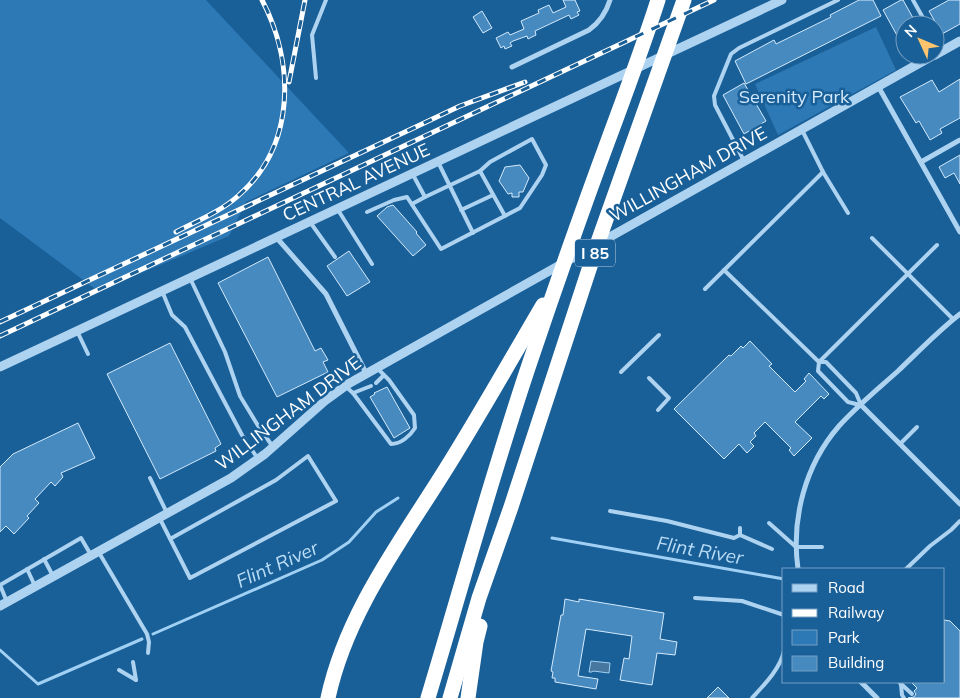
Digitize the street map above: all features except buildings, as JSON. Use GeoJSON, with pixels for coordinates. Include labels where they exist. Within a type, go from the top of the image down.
{"type":"FeatureCollection","features":[{"type":"Feature","properties":{"kind":"highway","name":"I 85"},"geometry":{"type":"LineString","coordinates":[[428,698],[479,523],[530,361],[636,68],[658,0]]}},
{"type":"Feature","properties":{"kind":"highway","name":"I 85"},"geometry":{"type":"LineString","coordinates":[[450,698],[479,598],[598,242],[684,0]]}},
{"type":"Feature","properties":{"kind":"highway"},"geometry":{"type":"LineString","coordinates":[[328,698],[343,647],[369,592],[447,468],[560,276]]}},
{"type":"Feature","properties":{"kind":"highway"},"geometry":{"type":"LineString","coordinates":[[468,698],[476,642],[511,507]]}},
{"type":"Feature","properties":{"kind":"street"},"geometry":{"type":"LineString","coordinates":[[512,67],[589,30],[604,15],[610,0]]}},
{"type":"Feature","properties":{"kind":"street","name":"CENTRAL AVENUE"},"geometry":{"type":"LineString","coordinates":[[0,367],[782,0]]}},
{"type":"Feature","properties":{"kind":"street","name":"WILLINGHAM DRIVE"},"geometry":{"type":"LineString","coordinates":[[945,49],[960,41]]}},
{"type":"Feature","properties":{"kind":"street","name":"WILLINGHAM DRIVE"},"geometry":{"type":"LineString","coordinates":[[4,604],[231,478],[273,447],[326,400],[376,367],[917,65]]}},
{"type":"Feature","properties":{"kind":"street"},"geometry":{"type":"LineString","coordinates":[[878,86],[960,232]]}},
{"type":"Feature","properties":{"kind":"street"},"geometry":{"type":"LineString","coordinates":[[921,162],[960,140]]}},
{"type":"Feature","properties":{"kind":"street"},"geometry":{"type":"LineString","coordinates":[[276,237],[326,294],[366,373]]}},
{"type":"Feature","properties":{"kind":"street"},"geometry":{"type":"LineString","coordinates":[[798,568],[796,527],[801,500],[810,473],[823,449],[839,426],[960,314]]}},
{"type":"Feature","properties":{"kind":"street"},"geometry":{"type":"LineString","coordinates":[[861,405],[960,504]]}},
{"type":"Feature","properties":{"kind":"street"},"geometry":{"type":"LineString","coordinates":[[862,683],[877,698]]}},
{"type":"Feature","properties":{"kind":"lane"},"geometry":{"type":"LineString","coordinates":[[316,78],[312,35],[326,0]]}},
{"type":"Feature","properties":{"kind":"lane"},"geometry":{"type":"LineString","coordinates":[[744,161],[715,105],[714,96],[730,54],[838,0]]}},
{"type":"Feature","properties":{"kind":"lane"},"geometry":{"type":"LineString","coordinates":[[913,0],[921,15]]}},
{"type":"Feature","properties":{"kind":"lane"},"geometry":{"type":"LineString","coordinates":[[801,129],[823,172],[848,213]]}},
{"type":"Feature","properties":{"kind":"lane"},"geometry":{"type":"LineString","coordinates":[[367,212],[394,200],[407,197],[441,250],[520,208],[542,175],[546,165],[532,139],[490,162],[480,171],[412,204]]}},
{"type":"Feature","properties":{"kind":"lane"},"geometry":{"type":"LineString","coordinates":[[438,162],[474,232]]}},
{"type":"Feature","properties":{"kind":"lane"},"geometry":{"type":"LineString","coordinates":[[480,171],[505,216]]}},
{"type":"Feature","properties":{"kind":"lane"},"geometry":{"type":"LineString","coordinates":[[705,289],[823,172]]}},
{"type":"Feature","properties":{"kind":"lane"},"geometry":{"type":"LineString","coordinates":[[412,174],[425,197]]}},
{"type":"Feature","properties":{"kind":"lane"},"geometry":{"type":"LineString","coordinates":[[462,210],[493,195]]}},
{"type":"Feature","properties":{"kind":"lane"},"geometry":{"type":"LineString","coordinates":[[338,210],[372,264]]}},
{"type":"Feature","properties":{"kind":"lane"},"geometry":{"type":"LineString","coordinates":[[310,222],[335,258]]}},
{"type":"Feature","properties":{"kind":"lane"},"geometry":{"type":"LineString","coordinates":[[872,238],[953,319]]}},
{"type":"Feature","properties":{"kind":"lane"},"geometry":{"type":"LineString","coordinates":[[861,405],[848,402],[818,371],[819,362],[937,245]]}},
{"type":"Feature","properties":{"kind":"lane"},"geometry":{"type":"LineString","coordinates":[[724,270],[819,362],[826,362],[856,393],[861,405]]}},
{"type":"Feature","properties":{"kind":"lane"},"geometry":{"type":"LineString","coordinates":[[190,278],[225,352],[240,396],[273,447]]}},
{"type":"Feature","properties":{"kind":"lane"},"geometry":{"type":"LineString","coordinates":[[162,291],[172,315],[184,327],[242,435],[258,459]]}},
{"type":"Feature","properties":{"kind":"lane"},"geometry":{"type":"LineString","coordinates":[[77,331],[88,354]]}},
{"type":"Feature","properties":{"kind":"lane"},"geometry":{"type":"LineString","coordinates":[[621,372],[659,335]]}},
{"type":"Feature","properties":{"kind":"lane"},"geometry":{"type":"LineString","coordinates":[[345,386],[391,444],[397,444],[411,435],[415,428],[414,415],[389,380],[376,367]]}},
{"type":"Feature","properties":{"kind":"lane"},"geometry":{"type":"LineString","coordinates":[[376,383],[383,376]]}},
{"type":"Feature","properties":{"kind":"lane"},"geometry":{"type":"LineString","coordinates":[[649,378],[669,398],[658,410]]}},
{"type":"Feature","properties":{"kind":"lane"},"geometry":{"type":"LineString","coordinates":[[352,393],[371,386]]}},
{"type":"Feature","properties":{"kind":"lane"},"geometry":{"type":"LineString","coordinates":[[900,444],[917,427]]}},
{"type":"Feature","properties":{"kind":"lane"},"geometry":{"type":"LineString","coordinates":[[150,478],[170,539],[190,578],[336,502],[308,456],[276,480],[170,539]]}},
{"type":"Feature","properties":{"kind":"lane"},"geometry":{"type":"LineString","coordinates":[[610,511],[667,521],[734,538],[740,535]]}},
{"type":"Feature","properties":{"kind":"lane"},"geometry":{"type":"LineString","coordinates":[[907,568],[960,521]]}},
{"type":"Feature","properties":{"kind":"lane"},"geometry":{"type":"LineString","coordinates":[[769,523],[796,548],[822,547]]}},
{"type":"Feature","properties":{"kind":"lane"},"geometry":{"type":"LineString","coordinates":[[740,528],[740,535]]}},
{"type":"Feature","properties":{"kind":"lane"},"geometry":{"type":"LineString","coordinates":[[740,535],[772,550]]}},
{"type":"Feature","properties":{"kind":"lane"},"geometry":{"type":"LineString","coordinates":[[4,604],[0,585],[81,538],[95,553],[147,634],[149,642],[148,653]]}},
{"type":"Feature","properties":{"kind":"lane"},"geometry":{"type":"LineString","coordinates":[[44,559],[53,576]]}},
{"type":"Feature","properties":{"kind":"lane"},"geometry":{"type":"LineString","coordinates":[[27,569],[35,586]]}},
{"type":"Feature","properties":{"kind":"lane"},"geometry":{"type":"LineString","coordinates":[[695,598],[742,600],[782,614]]}},
{"type":"Feature","properties":{"kind":"lane"},"geometry":{"type":"LineString","coordinates":[[752,698],[768,680],[782,658]]}},
{"type":"Feature","properties":{"kind":"lane"},"geometry":{"type":"LineString","coordinates":[[118,670],[136,680],[133,662]]}},
{"type":"Feature","properties":{"kind":"lane"},"geometry":{"type":"LineString","coordinates":[[900,683],[912,694]]}},
{"type":"Feature","properties":{"kind":"lane"},"geometry":{"type":"LineString","coordinates":[[900,683],[904,698]]}},
{"type":"Feature","properties":{"kind":"green space"},"geometry":{"type":"Polygon","coordinates":[[[0,0],[206,0],[349,153],[246,202],[229,236],[98,291],[0,218],[0,0]]]}},
{"type":"Feature","properties":{"kind":"green space","name":"Serenity Park"},"geometry":{"type":"Polygon","coordinates":[[[876,27],[896,70],[778,135],[755,84],[876,27]]]}},
{"type":"Feature","properties":{"kind":"shaded area"},"geometry":{"type":"Polygon","coordinates":[[[591,661],[610,663],[609,673],[589,672],[591,661]]]}},
{"type":"Feature","properties":{"kind":"waterway","name":"Flint River"},"geometry":{"type":"LineString","coordinates":[[153,634],[322,560],[349,542],[376,512],[398,498]]}},
{"type":"Feature","properties":{"kind":"waterway","name":"Flint River"},"geometry":{"type":"LineString","coordinates":[[552,538],[782,579]]}},
{"type":"Feature","properties":{"kind":"waterway","name":"Flint River"},"geometry":{"type":"LineString","coordinates":[[0,650],[38,684],[142,639]]}},
{"type":"Feature","properties":{"kind":"railway"},"geometry":{"type":"LineString","coordinates":[[176,232],[216,212],[238,196],[257,176],[271,153],[280,129],[284,103],[284,77],[280,50],[273,24],[262,0]]}},
{"type":"Feature","properties":{"kind":"railway"},"geometry":{"type":"LineString","coordinates":[[289,82],[305,0]]}},
{"type":"Feature","properties":{"kind":"railway"},"geometry":{"type":"LineString","coordinates":[[0,336],[714,0]]}},
{"type":"Feature","properties":{"kind":"railway"},"geometry":{"type":"LineString","coordinates":[[0,322],[460,106],[525,82]]}}]}
